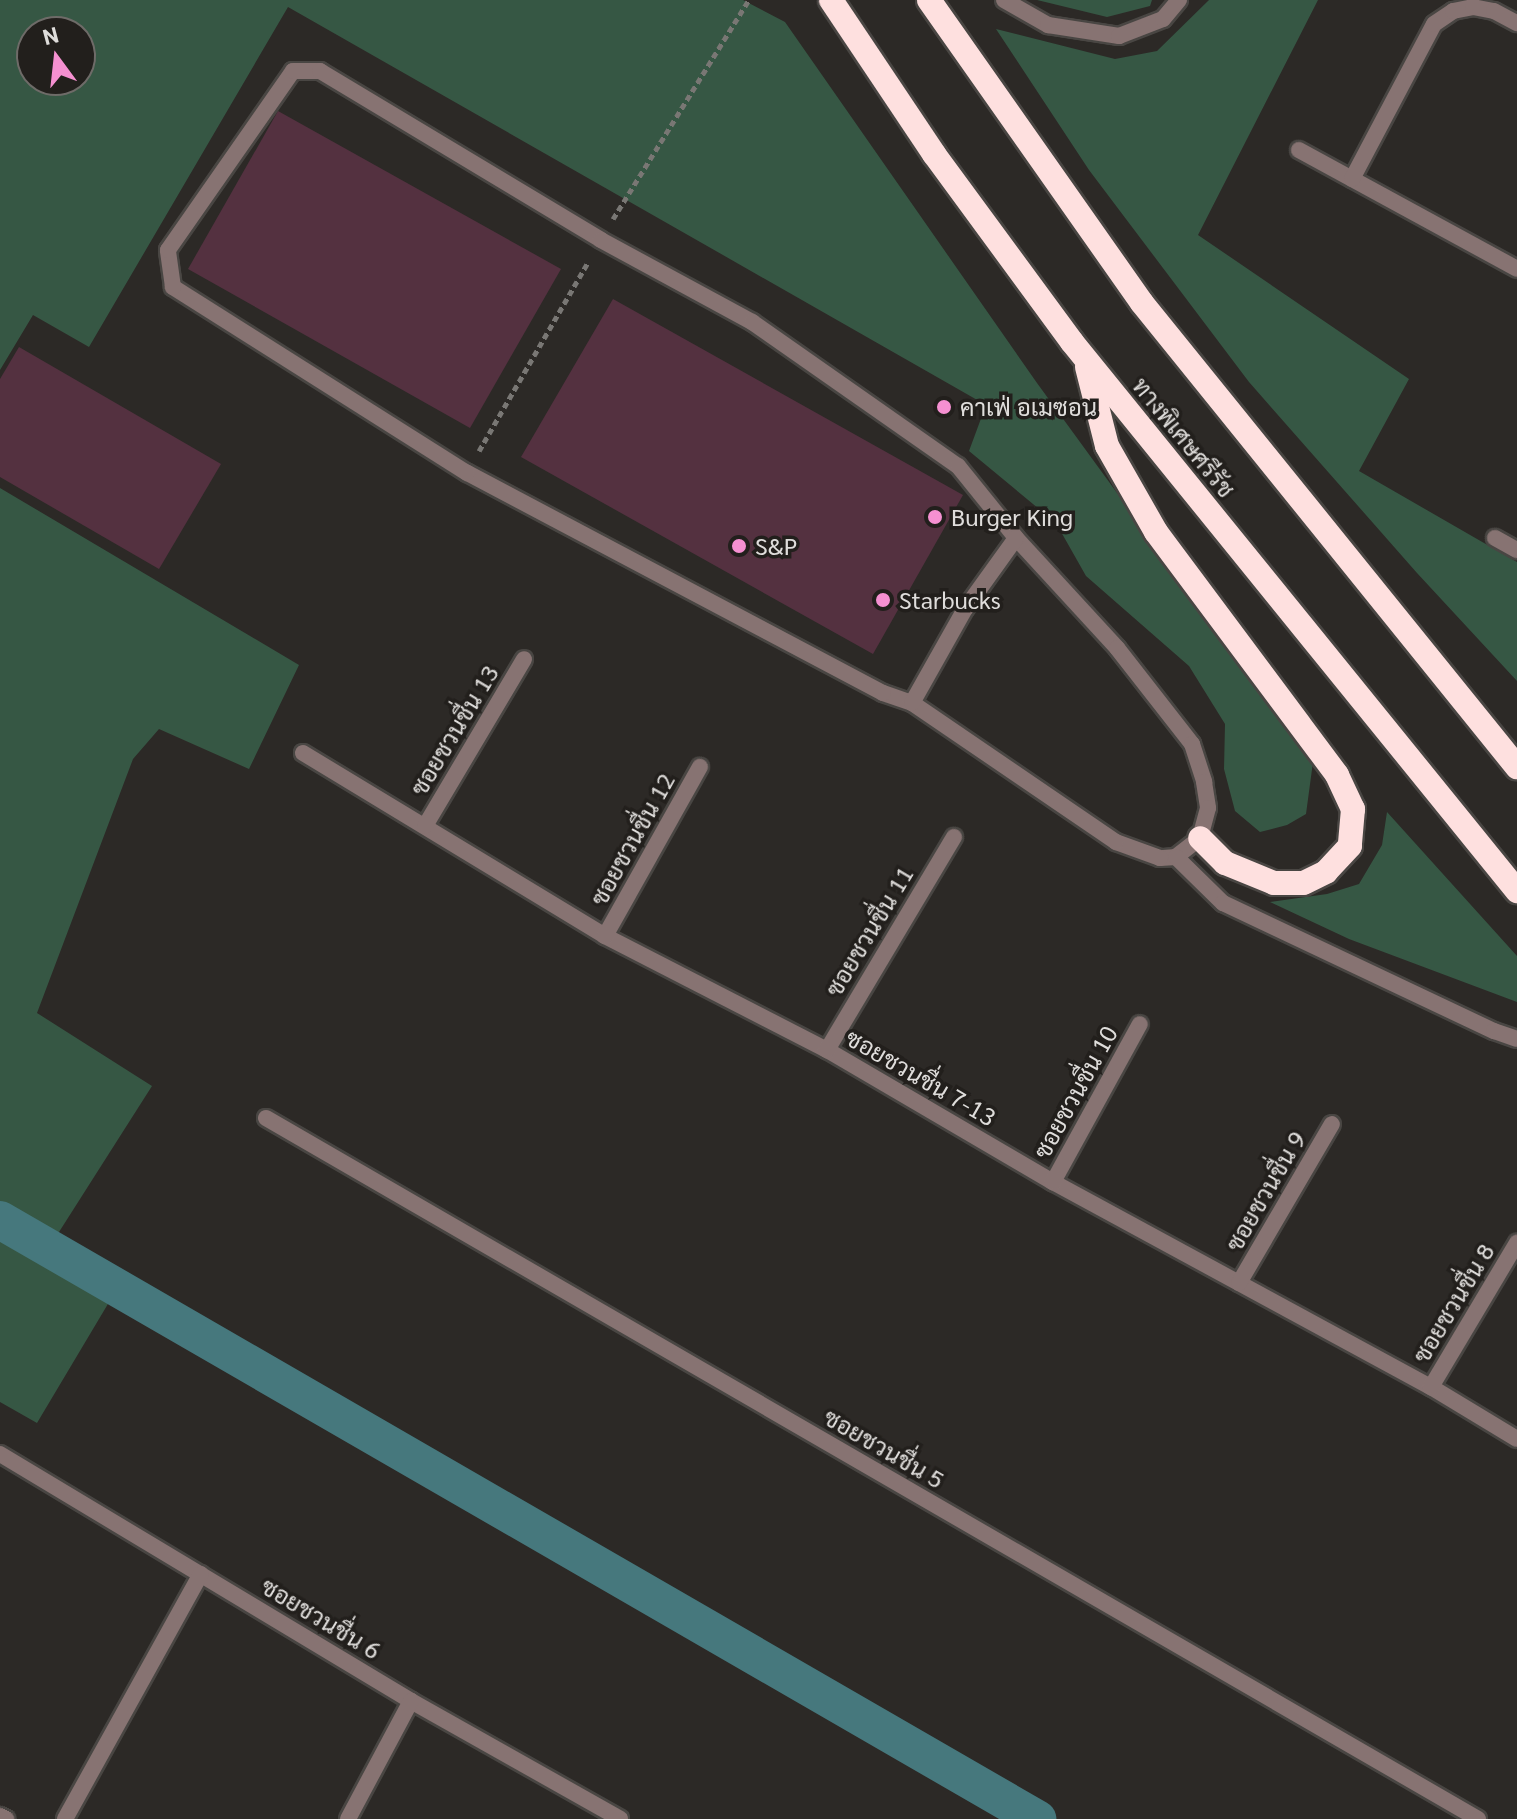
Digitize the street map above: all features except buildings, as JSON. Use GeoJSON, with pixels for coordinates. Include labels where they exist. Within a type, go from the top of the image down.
{"type":"FeatureCollection","features":[{"type":"Feature","properties":{"kind":"highway","name":"ทางพิเศษศรีรัช"},"geometry":{"type":"LineString","coordinates":[[831,0],[934,154],[1078,350],[1487,858],[1517,891]]}},
{"type":"Feature","properties":{"kind":"highway"},"geometry":{"type":"LineString","coordinates":[[929,0],[1142,303],[1513,762]]}},
{"type":"Feature","properties":{"kind":"highway"},"geometry":{"type":"LineString","coordinates":[[1078,350],[1107,446],[1156,532],[1337,775],[1353,809],[1350,846],[1326,872],[1303,883],[1274,883],[1225,863],[1200,838]]}},
{"type":"Feature","properties":{"kind":"street"},"geometry":{"type":"LineString","coordinates":[[1004,0],[1019,12],[1048,25],[1119,36],[1163,19],[1179,0]]}},
{"type":"Feature","properties":{"kind":"street"},"geometry":{"type":"LineString","coordinates":[[1352,179],[1434,24],[1453,11],[1473,7],[1494,11],[1517,23]]}},
{"type":"Feature","properties":{"kind":"street"},"geometry":{"type":"LineString","coordinates":[[293,71],[320,71],[601,240],[752,322],[958,466],[1016,538],[1117,648],[1192,744],[1208,808],[1200,838],[1176,857],[1160,858],[1116,842],[912,703],[883,693],[467,473],[173,287],[168,250],[293,71]]}},
{"type":"Feature","properties":{"kind":"street"},"geometry":{"type":"LineString","coordinates":[[1299,150],[1517,269]]}},
{"type":"Feature","properties":{"kind":"street"},"geometry":{"type":"LineString","coordinates":[[912,703],[965,609],[1016,538]]}},
{"type":"Feature","properties":{"kind":"street"},"geometry":{"type":"LineString","coordinates":[[1495,538],[1517,550]]}},
{"type":"Feature","properties":{"kind":"street","name":"ซอยชวนชื่น 13"},"geometry":{"type":"LineString","coordinates":[[425,826],[524,659]]}},
{"type":"Feature","properties":{"kind":"street","name":"ซอยชวนชื่น 7-13"},"geometry":{"type":"LineString","coordinates":[[303,753],[605,936],[827,1050],[1053,1182],[1431,1387],[1517,1439]]}},
{"type":"Feature","properties":{"kind":"street","name":"ซอยชวนชื่น 12"},"geometry":{"type":"LineString","coordinates":[[605,936],[700,767]]}},
{"type":"Feature","properties":{"kind":"street","name":"ซอยชวนชื่น 11"},"geometry":{"type":"LineString","coordinates":[[827,1050],[954,837]]}},
{"type":"Feature","properties":{"kind":"street"},"geometry":{"type":"LineString","coordinates":[[1176,857],[1223,903],[1517,1039]]}},
{"type":"Feature","properties":{"kind":"street","name":"ซอยชวนชื่น 10"},"geometry":{"type":"LineString","coordinates":[[1053,1182],[1140,1024]]}},
{"type":"Feature","properties":{"kind":"street","name":"ซอยชวนชื่น 5"},"geometry":{"type":"LineString","coordinates":[[266,1118],[1478,1819]]}},
{"type":"Feature","properties":{"kind":"street","name":"ซอยชวนชื่น 9"},"geometry":{"type":"LineString","coordinates":[[1239,1283],[1332,1124]]}},
{"type":"Feature","properties":{"kind":"street","name":"ซอยชวนชื่น 8"},"geometry":{"type":"LineString","coordinates":[[1431,1387],[1517,1243]]}},
{"type":"Feature","properties":{"kind":"street","name":"ซอยชวนชื่น 6"},"geometry":{"type":"LineString","coordinates":[[0,1454],[411,1701],[620,1819]]}},
{"type":"Feature","properties":{"kind":"street"},"geometry":{"type":"LineString","coordinates":[[65,1819],[201,1574]]}},
{"type":"Feature","properties":{"kind":"street"},"geometry":{"type":"LineString","coordinates":[[348,1819],[411,1701]]}},
{"type":"Feature","properties":{"kind":"street"},"geometry":{"type":"LineString","coordinates":[[0,1816],[6,1819]]}},
{"type":"Feature","properties":{"kind":"path"},"geometry":{"type":"LineString","coordinates":[[467,473],[601,240],[749,0]]}},
{"type":"Feature","properties":{"kind":"green space"},"geometry":{"type":"Polygon","coordinates":[[[0,0],[743,0],[785,22],[1037,383],[1313,762],[1306,814],[1287,825],[1260,832],[1235,811],[1224,769],[1225,724],[1189,666],[1086,576],[1056,523],[969,451],[986,405],[288,7],[89,347],[33,315],[0,370],[0,0]]]}},
{"type":"Feature","properties":{"kind":"green space"},"geometry":{"type":"Polygon","coordinates":[[[1037,0],[1152,0],[1150,6],[1107,17],[1037,0]]]}},
{"type":"Feature","properties":{"kind":"green space"},"geometry":{"type":"Polygon","coordinates":[[[1209,0],[1318,0],[1198,235],[1409,379],[1359,471],[1517,562],[1517,681],[1249,382],[1089,170],[996,29],[1115,59],[1157,51],[1209,0]]]}},
{"type":"Feature","properties":{"kind":"green space"},"geometry":{"type":"Polygon","coordinates":[[[0,488],[299,665],[249,769],[159,729],[133,759],[37,1013],[152,1086],[52,1243],[127,1272],[37,1423],[0,1402],[0,488]]]}},
{"type":"Feature","properties":{"kind":"green space"},"geometry":{"type":"Polygon","coordinates":[[[1387,812],[1517,956],[1517,1002],[1349,939],[1270,902],[1327,894],[1359,884],[1382,845],[1387,812]]]}},
{"type":"Feature","properties":{"kind":"waterway"},"geometry":{"type":"LineString","coordinates":[[0,1220],[1037,1819]]}},
{"type":"Feature","properties":{"kind":"place","name":"คาเฟ่ อเมซอน"},"geometry":{"type":"Point","coordinates":[944,407]}},
{"type":"Feature","properties":{"kind":"place","name":"Burger King"},"geometry":{"type":"Point","coordinates":[935,517]}},
{"type":"Feature","properties":{"kind":"place","name":"S&P"},"geometry":{"type":"Point","coordinates":[739,546]}},
{"type":"Feature","properties":{"kind":"place","name":"Starbucks"},"geometry":{"type":"Point","coordinates":[883,600]}}]}
